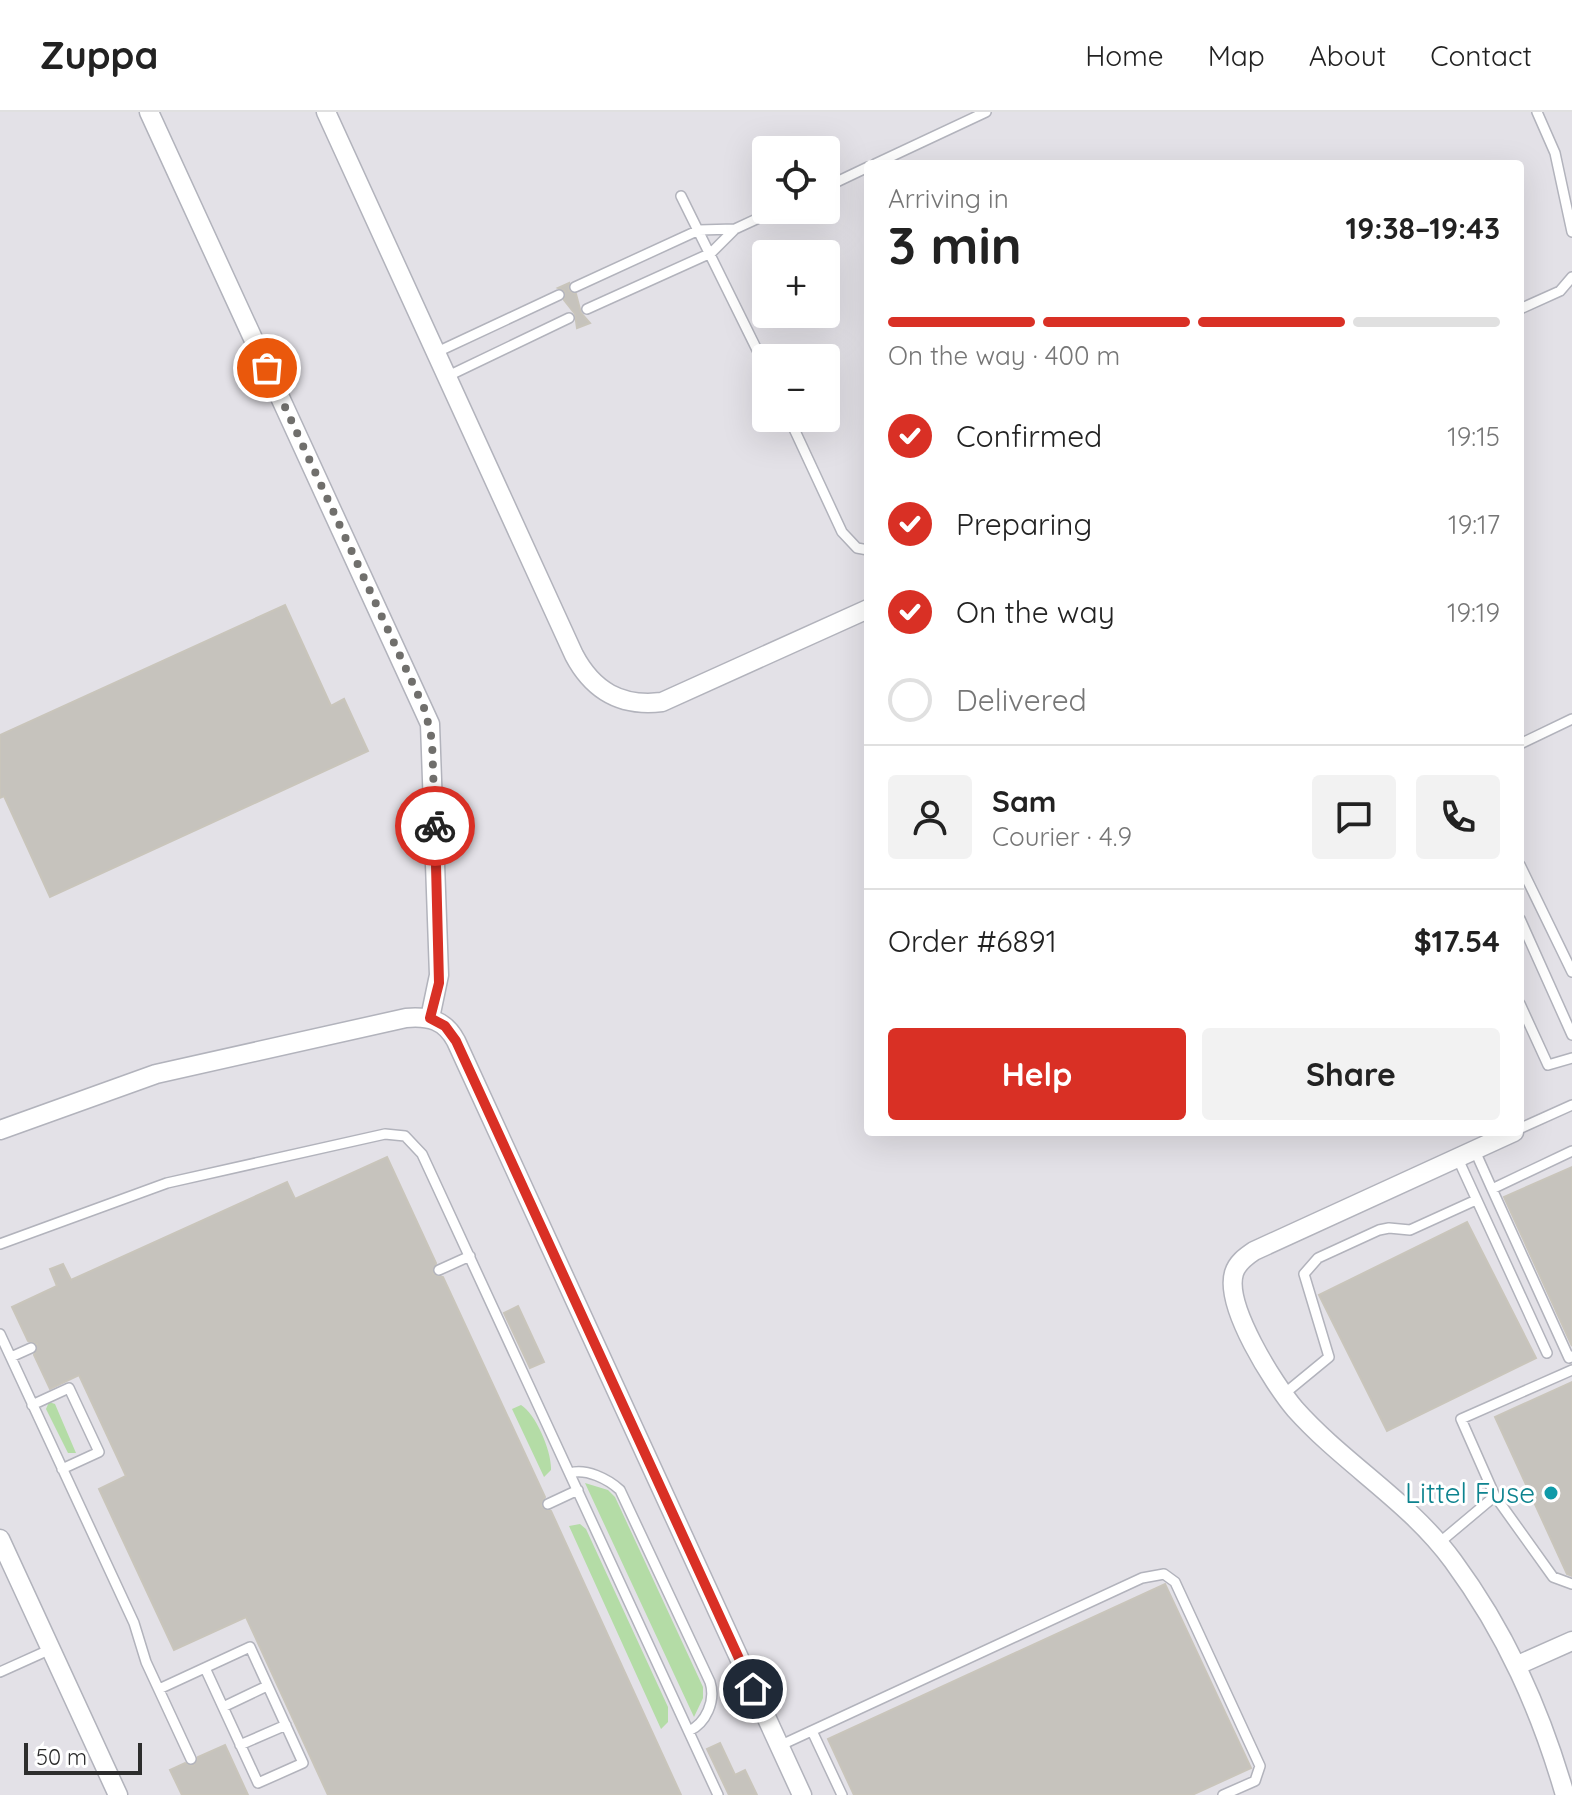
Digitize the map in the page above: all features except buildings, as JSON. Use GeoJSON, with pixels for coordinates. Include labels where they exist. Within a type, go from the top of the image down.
{"type":"FeatureCollection","features":[{"type":"Feature","properties":{"kind":"street"},"geometry":{"type":"LineString","coordinates":[[149,112],[430,724],[439,975],[430,1018]]}},
{"type":"Feature","properties":{"kind":"street"},"geometry":{"type":"LineString","coordinates":[[326,112],[587,678],[605,693],[639,704],[673,698],[864,611]]}},
{"type":"Feature","properties":{"kind":"street"},"geometry":{"type":"LineString","coordinates":[[0,1130],[166,1072],[401,1019],[430,1018],[445,1026],[456,1041],[802,1795]]}},
{"type":"Feature","properties":{"kind":"street"},"geometry":{"type":"LineString","coordinates":[[1506,1136],[1268,1243],[1237,1265],[1233,1283],[1244,1323],[1261,1359],[1284,1394],[1309,1423],[1386,1489],[1439,1543],[1518,1665],[1543,1725],[1565,1795]]}},
{"type":"Feature","properties":{"kind":"street"},"geometry":{"type":"LineString","coordinates":[[0,1539],[118,1795]]}},
{"type":"Feature","properties":{"kind":"street"},"geometry":{"type":"LineString","coordinates":[[1518,1665],[1572,1641]]}},
{"type":"Feature","properties":{"kind":"lane"},"geometry":{"type":"LineString","coordinates":[[884,160],[986,112]]}},
{"type":"Feature","properties":{"kind":"lane"},"geometry":{"type":"LineString","coordinates":[[1537,112],[1555,153],[1572,232]]}},
{"type":"Feature","properties":{"kind":"lane"},"geometry":{"type":"LineString","coordinates":[[840,180],[864,169]]}},
{"type":"Feature","properties":{"kind":"lane"},"geometry":{"type":"LineString","coordinates":[[681,196],[755,344]]}},
{"type":"Feature","properties":{"kind":"lane"},"geometry":{"type":"LineString","coordinates":[[587,309],[711,253],[735,229],[752,221]]}},
{"type":"Feature","properties":{"kind":"lane"},"geometry":{"type":"LineString","coordinates":[[575,287],[699,230],[735,229]]}},
{"type":"Feature","properties":{"kind":"lane"},"geometry":{"type":"LineString","coordinates":[[1524,307],[1560,291],[1572,277]]}},
{"type":"Feature","properties":{"kind":"lane"},"geometry":{"type":"LineString","coordinates":[[435,353],[559,295]]}},
{"type":"Feature","properties":{"kind":"lane"},"geometry":{"type":"LineString","coordinates":[[446,377],[569,318]]}},
{"type":"Feature","properties":{"kind":"lane"},"geometry":{"type":"LineString","coordinates":[[796,432],[842,532],[857,548],[864,549]]}},
{"type":"Feature","properties":{"kind":"lane"},"geometry":{"type":"LineString","coordinates":[[1524,742],[1572,719]]}},
{"type":"Feature","properties":{"kind":"lane"},"geometry":{"type":"LineString","coordinates":[[1524,873],[1572,972]]}},
{"type":"Feature","properties":{"kind":"lane"},"geometry":{"type":"LineString","coordinates":[[1524,928],[1572,1035]]}},
{"type":"Feature","properties":{"kind":"lane"},"geometry":{"type":"LineString","coordinates":[[1524,1013],[1548,1065],[1572,1058]]}},
{"type":"Feature","properties":{"kind":"lane"},"geometry":{"type":"LineString","coordinates":[[1524,1126],[1572,1105]]}},
{"type":"Feature","properties":{"kind":"lane"},"geometry":{"type":"LineString","coordinates":[[0,1244],[167,1183],[391,1134],[411,1140],[422,1154],[470,1256],[718,1795]]}},
{"type":"Feature","properties":{"kind":"lane"},"geometry":{"type":"LineString","coordinates":[[1492,1189],[1572,1151]]}},
{"type":"Feature","properties":{"kind":"lane"},"geometry":{"type":"LineString","coordinates":[[1466,1155],[1492,1189],[1569,1358],[1572,1356]]}},
{"type":"Feature","properties":{"kind":"lane"},"geometry":{"type":"LineString","coordinates":[[1466,1155],[1476,1200],[1547,1353]]}},
{"type":"Feature","properties":{"kind":"lane"},"geometry":{"type":"LineString","coordinates":[[1284,1394],[1329,1357],[1304,1274],[1318,1258],[1379,1230],[1410,1230],[1476,1200]]}},
{"type":"Feature","properties":{"kind":"lane"},"geometry":{"type":"LineString","coordinates":[[439,1270],[470,1256]]}},
{"type":"Feature","properties":{"kind":"lane"},"geometry":{"type":"LineString","coordinates":[[0,1334],[134,1623],[159,1689],[191,1759]]}},
{"type":"Feature","properties":{"kind":"lane"},"geometry":{"type":"LineString","coordinates":[[11,1357],[31,1348]]}},
{"type":"Feature","properties":{"kind":"lane"},"geometry":{"type":"LineString","coordinates":[[1572,1370],[1461,1419],[1495,1496],[1553,1577],[1572,1584]]}},
{"type":"Feature","properties":{"kind":"lane"},"geometry":{"type":"LineString","coordinates":[[32,1405],[69,1388],[99,1452],[62,1469]]}},
{"type":"Feature","properties":{"kind":"lane"},"geometry":{"type":"LineString","coordinates":[[570,1473],[579,1471],[599,1477],[620,1490],[712,1687],[712,1696],[701,1724],[689,1731]]}},
{"type":"Feature","properties":{"kind":"lane"},"geometry":{"type":"LineString","coordinates":[[548,1504],[578,1490]]}},
{"type":"Feature","properties":{"kind":"lane"},"geometry":{"type":"LineString","coordinates":[[1439,1543],[1495,1496]]}},
{"type":"Feature","properties":{"kind":"lane"},"geometry":{"type":"LineString","coordinates":[[779,1746],[1142,1578],[1164,1574],[1175,1582],[1260,1766],[1255,1781],[1223,1795]]}},
{"type":"Feature","properties":{"kind":"lane"},"geometry":{"type":"LineString","coordinates":[[159,1689],[250,1647],[303,1763],[258,1783],[205,1668]]}},
{"type":"Feature","properties":{"kind":"lane"},"geometry":{"type":"LineString","coordinates":[[0,1672],[51,1649]]}},
{"type":"Feature","properties":{"kind":"lane"},"geometry":{"type":"LineString","coordinates":[[223,1707],[267,1686]]}},
{"type":"Feature","properties":{"kind":"lane"},"geometry":{"type":"LineString","coordinates":[[240,1745],[286,1725]]}},
{"type":"Feature","properties":{"kind":"lane"},"geometry":{"type":"LineString","coordinates":[[812,1731],[842,1795]]}},
{"type":"Feature","properties":{"kind":"shaded area"},"geometry":{"type":"Polygon","coordinates":[[[0,112],[1572,112],[1572,1795],[0,1795],[0,112]]]}},
{"type":"Feature","properties":{"kind":"green space"},"geometry":{"type":"Polygon","coordinates":[[[49,1402],[55,1404],[76,1453],[68,1453],[46,1409],[49,1402]]]}},
{"type":"Feature","properties":{"kind":"green space"},"geometry":{"type":"Polygon","coordinates":[[[521,1405],[532,1416],[546,1444],[551,1470],[544,1477],[512,1409],[521,1405]]]}},
{"type":"Feature","properties":{"kind":"green space"},"geometry":{"type":"Polygon","coordinates":[[[585,1483],[608,1490],[615,1497],[703,1687],[703,1698],[694,1717],[585,1483]]]}},
{"type":"Feature","properties":{"kind":"green space"},"geometry":{"type":"Polygon","coordinates":[[[580,1524],[586,1529],[668,1707],[668,1722],[661,1729],[569,1526],[580,1524]]]}},
{"type":"Feature","properties":{"kind":"way so far"},"geometry":{"type":"LineString","coordinates":[[267,368],[425,710],[434,758],[435,826]]}},
{"type":"Feature","properties":{"kind":"place","name":"Littel Fuse"},"geometry":{"type":"Point","coordinates":[1551,1493]}},
{"type":"Feature","properties":{"kind":"route"},"geometry":{"type":"LineString","coordinates":[[435,826],[439,983],[430,1018],[445,1026],[456,1041],[753,1689]]}}]}
